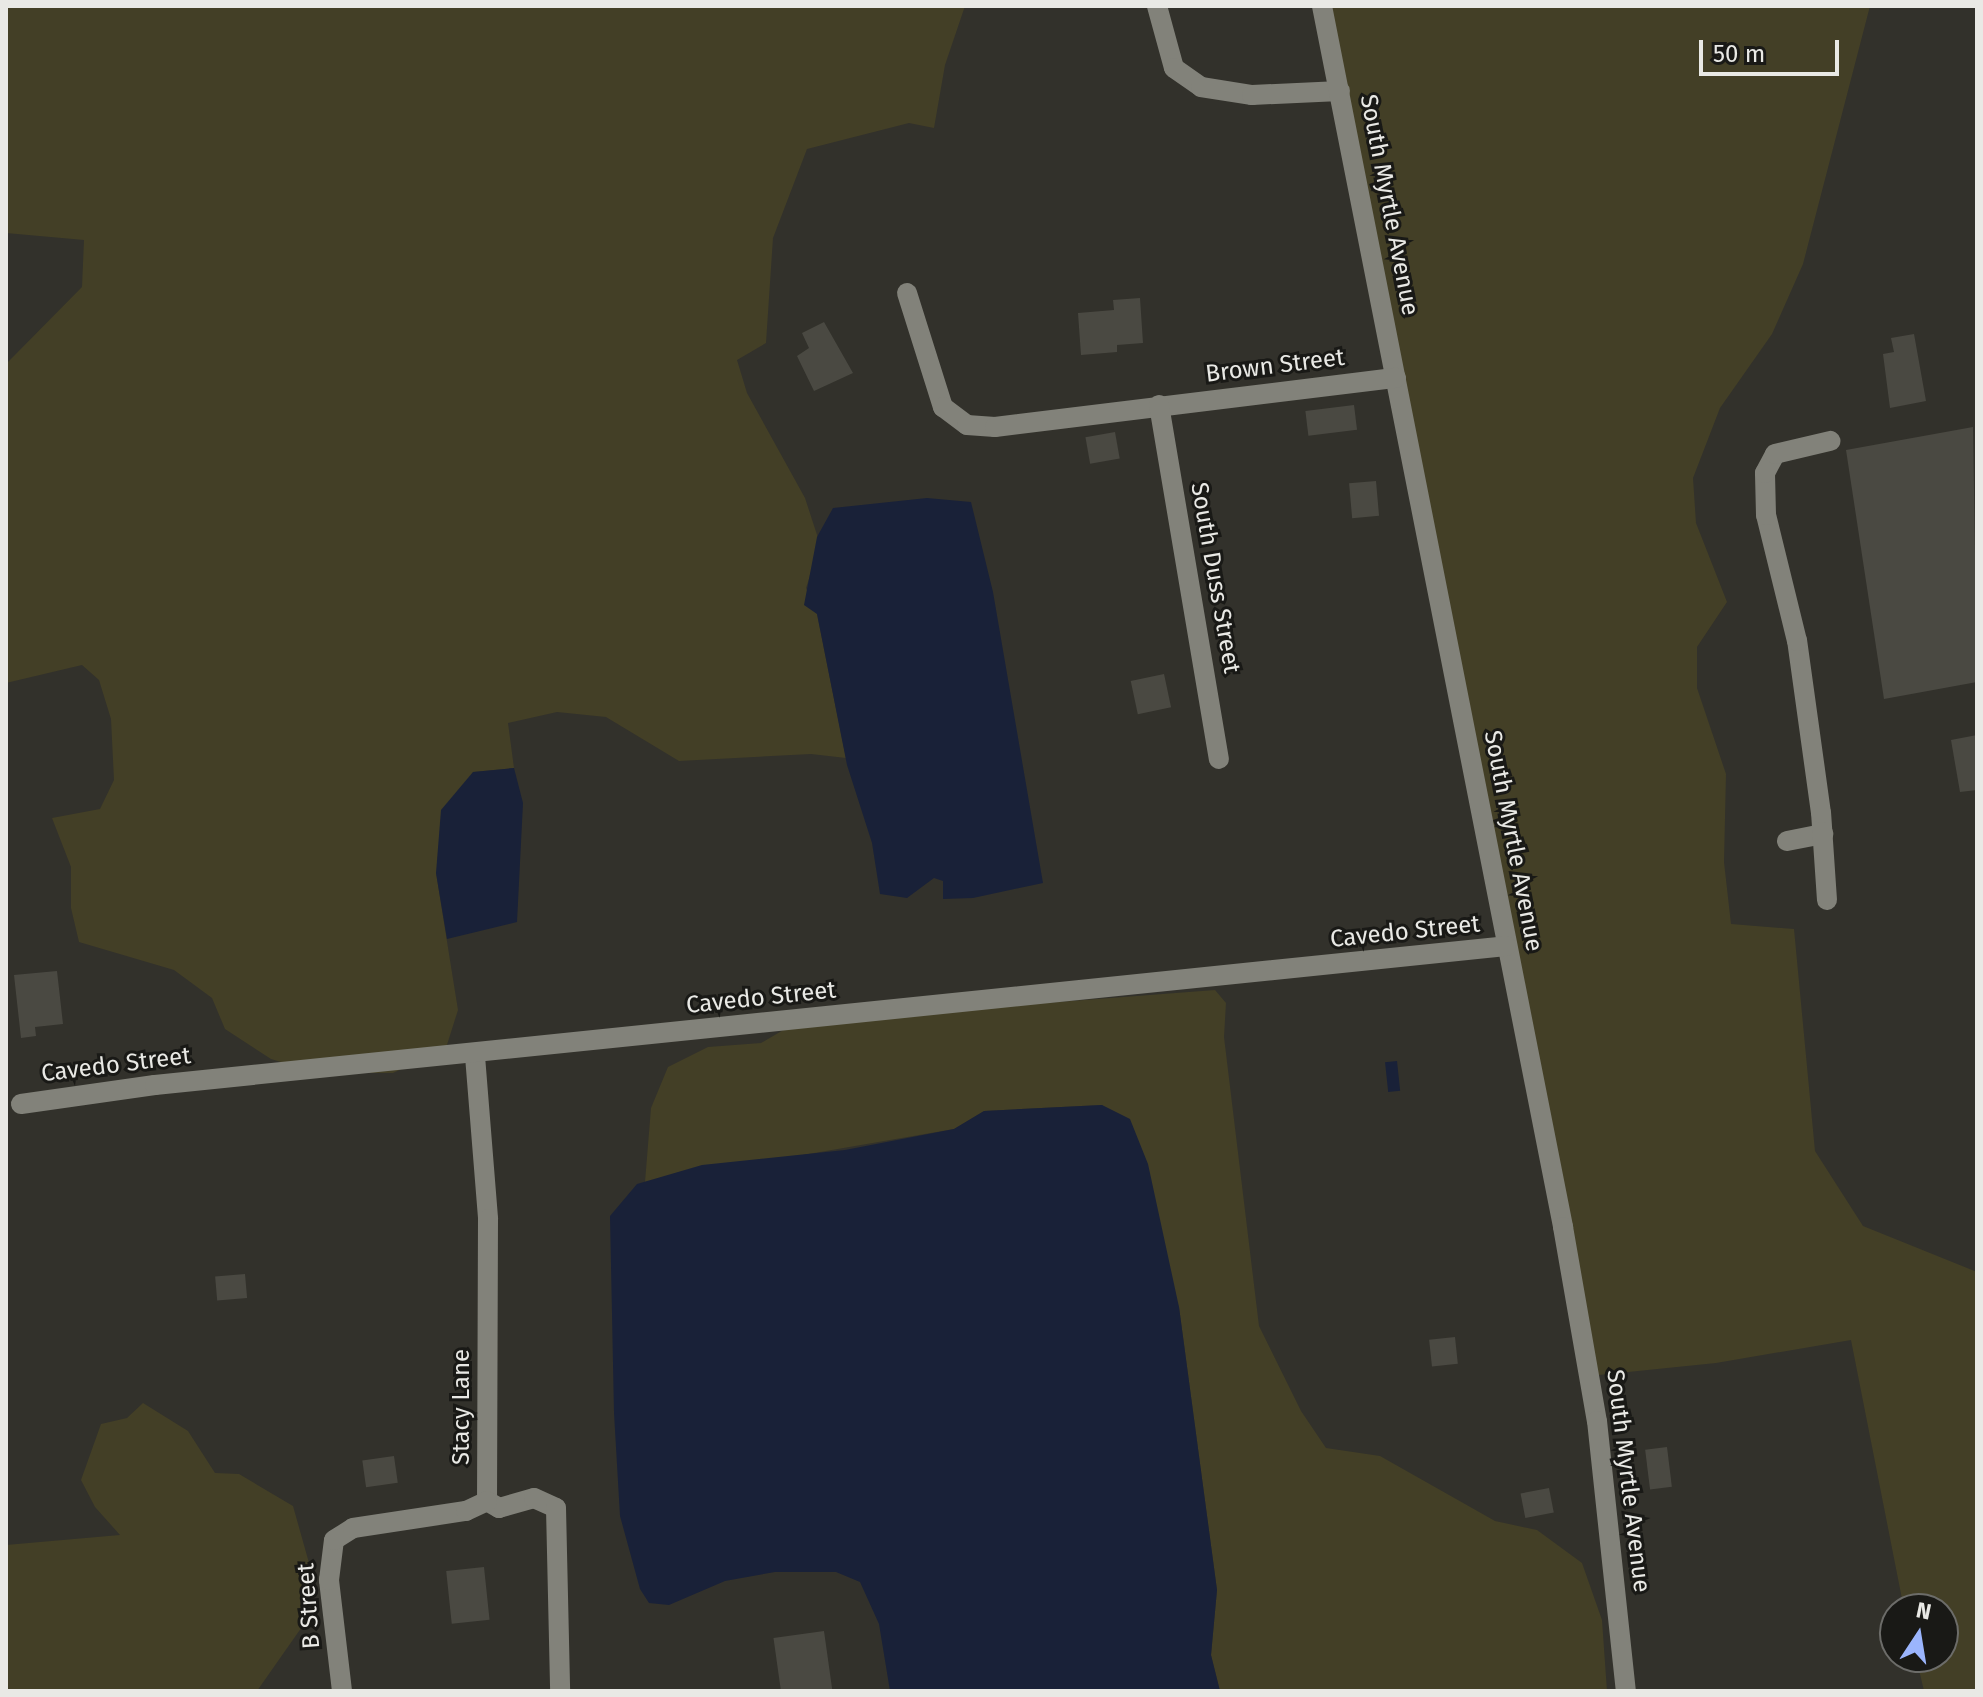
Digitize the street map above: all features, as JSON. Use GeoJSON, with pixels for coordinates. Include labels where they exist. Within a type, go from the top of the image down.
{"type":"FeatureCollection","features":[{"type":"Feature","properties":{"kind":"street"},"geometry":{"type":"LineString","coordinates":[[1157,6],[1174,68],[1201,87],[1252,95],[1340,91]]}},
{"type":"Feature","properties":{"kind":"street","name":"South Myrtle Avenue"},"geometry":{"type":"LineString","coordinates":[[1322,6],[1597,1421],[1626,1691]]}},
{"type":"Feature","properties":{"kind":"street","name":"Brown Street"},"geometry":{"type":"LineString","coordinates":[[907,293],[943,407],[967,425],[995,427],[1396,378]]}},
{"type":"Feature","properties":{"kind":"street","name":"South Duss Street"},"geometry":{"type":"LineString","coordinates":[[1159,405],[1219,759]]}},
{"type":"Feature","properties":{"kind":"street"},"geometry":{"type":"LineString","coordinates":[[1827,900],[1823,834],[1797,641],[1766,515],[1765,473],[1775,454],[1830,441]]}},
{"type":"Feature","properties":{"kind":"street"},"geometry":{"type":"LineString","coordinates":[[1787,841],[1823,834]]}},
{"type":"Feature","properties":{"kind":"street","name":"Cavedo Street"},"geometry":{"type":"LineString","coordinates":[[21,1104],[155,1085],[475,1056],[1506,946]]}},
{"type":"Feature","properties":{"kind":"street","name":"Stacy Lane"},"geometry":{"type":"LineString","coordinates":[[475,1056],[488,1219],[487,1501]]}},
{"type":"Feature","properties":{"kind":"street"},"geometry":{"type":"LineString","coordinates":[[487,1501],[499,1508],[534,1498],[556,1508],[560,1691]]}},
{"type":"Feature","properties":{"kind":"street","name":"B Street"},"geometry":{"type":"LineString","coordinates":[[342,1691],[329,1554],[334,1540],[353,1528],[466,1511],[487,1501]]}},
{"type":"Feature","properties":{"kind":"shaded area"},"geometry":{"type":"Polygon","coordinates":[[[6,6],[965,6],[945,65],[934,128],[909,123],[807,149],[773,238],[766,343],[737,360],[747,393],[805,498],[820,544],[806,588],[817,614],[846,758],[811,754],[679,761],[606,717],[557,712],[508,723],[514,768],[473,772],[436,873],[458,1010],[446,1048],[393,1073],[317,1073],[271,1059],[225,1029],[212,998],[174,970],[79,942],[71,908],[71,867],[52,818],[100,809],[114,780],[111,719],[99,680],[82,665],[6,683],[6,364],[82,287],[84,240],[6,233],[6,6]]]}},
{"type":"Feature","properties":{"kind":"shaded area"},"geometry":{"type":"Polygon","coordinates":[[[1322,6],[1870,6],[1803,264],[1772,334],[1720,408],[1693,478],[1696,523],[1727,602],[1697,647],[1697,688],[1726,774],[1724,862],[1731,924],[1794,929],[1815,1151],[1863,1226],[1977,1272],[1977,1691],[1924,1691],[1920,1673],[1959,1673],[1959,1593],[1901,1593],[1851,1340],[1716,1363],[1589,1376],[1322,6]]]}},
{"type":"Feature","properties":{"kind":"shaded area"},"geometry":{"type":"Polygon","coordinates":[[[1215,990],[1226,1003],[1224,1037],[1259,1326],[1301,1411],[1326,1448],[1380,1456],[1495,1521],[1537,1530],[1582,1563],[1602,1620],[1607,1691],[1220,1691],[1211,1655],[1217,1590],[1179,1307],[1102,1105],[984,1111],[954,1129],[645,1182],[651,1108],[668,1067],[708,1047],[761,1043],[797,1022],[1215,990]]]}},
{"type":"Feature","properties":{"kind":"shaded area"},"geometry":{"type":"Polygon","coordinates":[[[143,1403],[188,1431],[215,1473],[239,1474],[293,1506],[311,1570],[304,1624],[257,1691],[6,1691],[6,1545],[120,1535],[95,1507],[81,1480],[101,1424],[127,1418],[143,1403]]]}},
{"type":"Feature","properties":{"kind":"water"},"geometry":{"type":"Polygon","coordinates":[[[927,498],[971,502],[993,592],[1043,883],[973,898],[943,899],[943,881],[934,878],[907,898],[880,894],[872,843],[847,765],[817,614],[804,605],[817,537],[833,508],[927,498]]]}},
{"type":"Feature","properties":{"kind":"water"},"geometry":{"type":"Polygon","coordinates":[[[514,768],[523,803],[517,922],[447,939],[436,873],[441,810],[473,772],[514,768]]]}},
{"type":"Feature","properties":{"kind":"water"},"geometry":{"type":"Polygon","coordinates":[[[1397,1061],[1400,1091],[1388,1092],[1385,1062],[1397,1061]]]}},
{"type":"Feature","properties":{"kind":"water"},"geometry":{"type":"Polygon","coordinates":[[[1102,1105],[1130,1119],[1148,1164],[1179,1307],[1217,1590],[1211,1655],[1220,1691],[890,1691],[879,1624],[860,1582],[836,1572],[775,1572],[725,1581],[669,1605],[649,1603],[640,1589],[620,1516],[614,1413],[610,1216],[637,1184],[702,1165],[845,1150],[954,1129],[984,1111],[1102,1105]]]}},
{"type":"Feature","properties":{"kind":"building"},"geometry":{"type":"Polygon","coordinates":[[[1140,298],[1143,343],[1117,345],[1117,352],[1081,355],[1078,313],[1114,310],[1113,300],[1140,298]]]}},
{"type":"Feature","properties":{"kind":"building"},"geometry":{"type":"Polygon","coordinates":[[[824,322],[853,373],[814,391],[797,356],[809,348],[802,333],[824,322]]]}},
{"type":"Feature","properties":{"kind":"building"},"geometry":{"type":"Polygon","coordinates":[[[1914,334],[1926,401],[1890,408],[1883,354],[1894,352],[1891,338],[1914,334]]]}},
{"type":"Feature","properties":{"kind":"building"},"geometry":{"type":"Polygon","coordinates":[[[1354,405],[1357,430],[1308,436],[1305,411],[1354,405]]]}},
{"type":"Feature","properties":{"kind":"building"},"geometry":{"type":"Polygon","coordinates":[[[1973,427],[1977,682],[1884,699],[1846,450],[1973,427]]]}},
{"type":"Feature","properties":{"kind":"building"},"geometry":{"type":"Polygon","coordinates":[[[1115,432],[1120,459],[1090,464],[1085,437],[1115,432]]]}},
{"type":"Feature","properties":{"kind":"building"},"geometry":{"type":"Polygon","coordinates":[[[1376,481],[1379,516],[1352,518],[1349,483],[1376,481]]]}},
{"type":"Feature","properties":{"kind":"building"},"geometry":{"type":"Polygon","coordinates":[[[1164,674],[1171,707],[1138,714],[1131,681],[1164,674]]]}},
{"type":"Feature","properties":{"kind":"building"},"geometry":{"type":"Polygon","coordinates":[[[1977,735],[1977,790],[1960,792],[1951,740],[1977,735]]]}},
{"type":"Feature","properties":{"kind":"building"},"geometry":{"type":"Polygon","coordinates":[[[57,971],[63,1024],[35,1027],[36,1036],[21,1038],[14,975],[57,971]]]}},
{"type":"Feature","properties":{"kind":"building"},"geometry":{"type":"Polygon","coordinates":[[[245,1274],[247,1298],[217,1301],[215,1277],[245,1274]]]}},
{"type":"Feature","properties":{"kind":"building"},"geometry":{"type":"Polygon","coordinates":[[[1455,1337],[1458,1364],[1432,1367],[1429,1340],[1455,1337]]]}},
{"type":"Feature","properties":{"kind":"building"},"geometry":{"type":"Polygon","coordinates":[[[1667,1447],[1672,1487],[1650,1489],[1645,1450],[1667,1447]]]}},
{"type":"Feature","properties":{"kind":"building"},"geometry":{"type":"Polygon","coordinates":[[[394,1456],[398,1483],[366,1487],[362,1460],[394,1456]]]}},
{"type":"Feature","properties":{"kind":"building"},"geometry":{"type":"Polygon","coordinates":[[[1549,1488],[1554,1513],[1525,1518],[1521,1494],[1549,1488]]]}},
{"type":"Feature","properties":{"kind":"building"},"geometry":{"type":"Polygon","coordinates":[[[484,1567],[490,1620],[452,1624],[446,1571],[484,1567]]]}},
{"type":"Feature","properties":{"kind":"building"},"geometry":{"type":"Polygon","coordinates":[[[824,1631],[832,1691],[781,1691],[773,1638],[824,1631]]]}}]}
